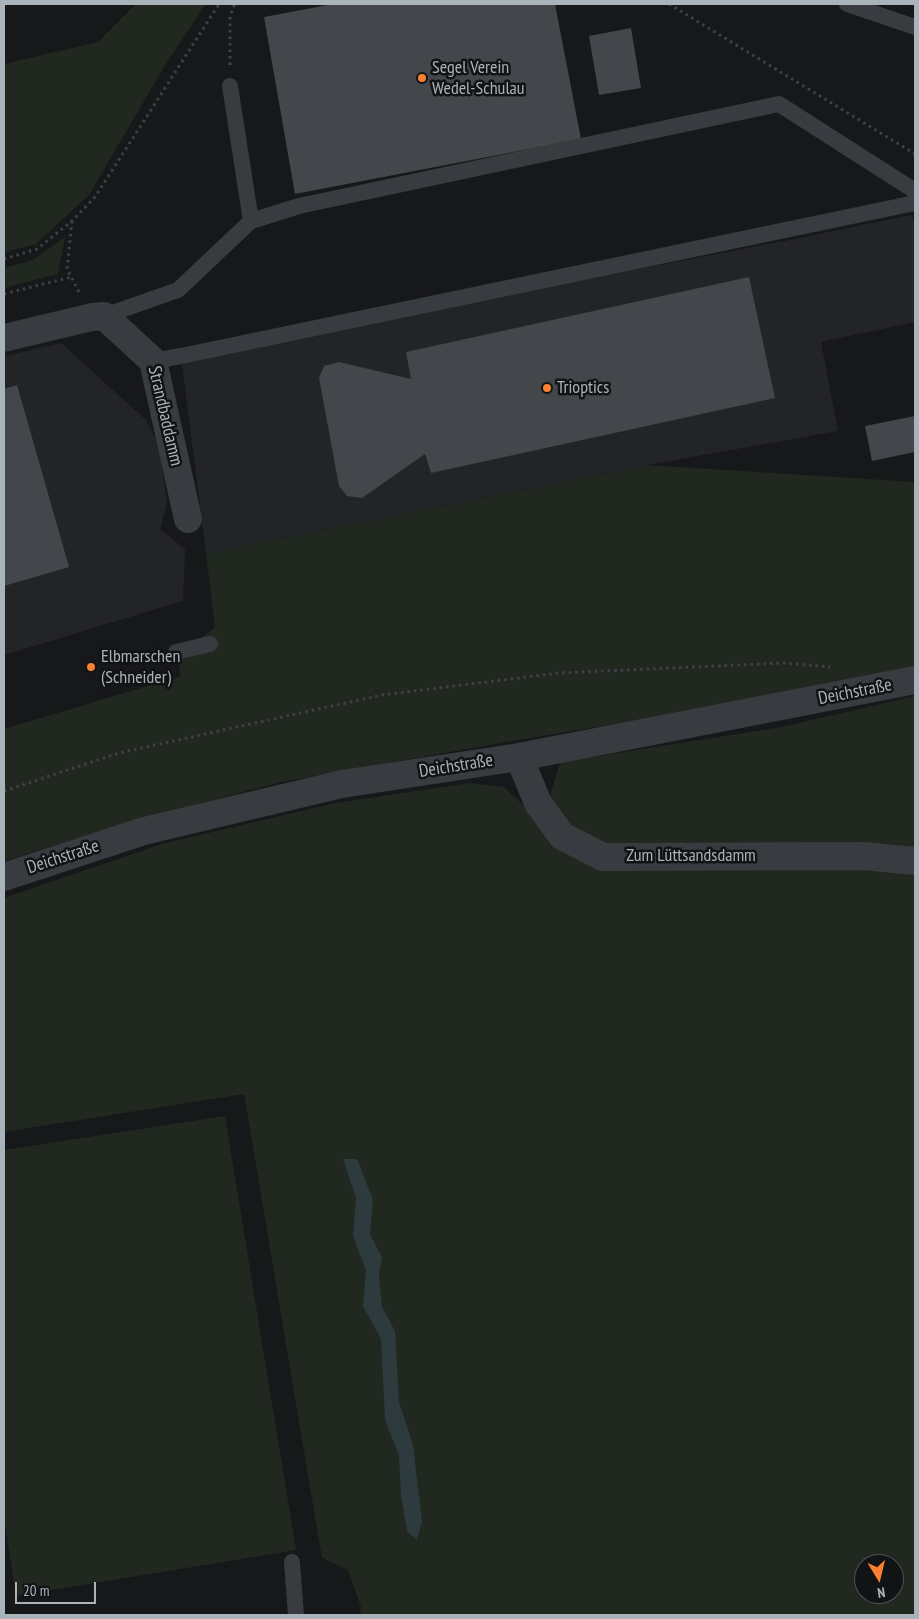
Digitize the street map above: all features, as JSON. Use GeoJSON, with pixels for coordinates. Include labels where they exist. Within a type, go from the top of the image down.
{"type":"FeatureCollection","features":[{"type":"Feature","properties":{"kind":"street","name":"Strandbaddamm"},"geometry":{"type":"LineString","coordinates":[[98,317],[153,361],[188,519]]}},
{"type":"Feature","properties":{"kind":"street"},"geometry":{"type":"LineString","coordinates":[[4,338],[98,317]]}},
{"type":"Feature","properties":{"kind":"street","name":"Deichstraße"},"geometry":{"type":"LineString","coordinates":[[4,877],[144,831],[342,784],[519,757],[915,680]]}},
{"type":"Feature","properties":{"kind":"street","name":"Zum Lüttsandsdamm"},"geometry":{"type":"LineString","coordinates":[[519,757],[538,803],[562,836],[603,856],[863,856],[915,861]]}},
{"type":"Feature","properties":{"kind":"lane"},"geometry":{"type":"LineString","coordinates":[[847,4],[915,28]]}},
{"type":"Feature","properties":{"kind":"lane"},"geometry":{"type":"LineString","coordinates":[[230,86],[251,221]]}},
{"type":"Feature","properties":{"kind":"lane"},"geometry":{"type":"LineString","coordinates":[[98,317],[178,290],[251,221],[299,206],[779,104],[915,191]]}},
{"type":"Feature","properties":{"kind":"lane"},"geometry":{"type":"LineString","coordinates":[[153,361],[915,203]]}},
{"type":"Feature","properties":{"kind":"lane"},"geometry":{"type":"LineString","coordinates":[[176,652],[210,644]]}},
{"type":"Feature","properties":{"kind":"lane"},"geometry":{"type":"LineString","coordinates":[[292,1562],[296,1615]]}},
{"type":"Feature","properties":{"kind":"path"},"geometry":{"type":"LineString","coordinates":[[4,258],[37,249],[72,221],[95,197],[219,4]]}},
{"type":"Feature","properties":{"kind":"path"},"geometry":{"type":"LineString","coordinates":[[230,86],[230,16],[235,4]]}},
{"type":"Feature","properties":{"kind":"path"},"geometry":{"type":"LineString","coordinates":[[668,4],[915,154]]}},
{"type":"Feature","properties":{"kind":"path"},"geometry":{"type":"LineString","coordinates":[[72,221],[67,269],[98,317]]}},
{"type":"Feature","properties":{"kind":"path"},"geometry":{"type":"LineString","coordinates":[[4,294],[71,277]]}},
{"type":"Feature","properties":{"kind":"path"},"geometry":{"type":"LineString","coordinates":[[4,791],[119,753],[382,696],[558,673],[784,663],[840,667]]}},
{"type":"Feature","properties":{"kind":"shaded area"},"geometry":{"type":"Polygon","coordinates":[[[136,4],[206,4],[164,67],[89,195],[36,244],[4,252],[4,64],[98,42],[136,4]]]}},
{"type":"Feature","properties":{"kind":"shaded area"},"geometry":{"type":"Polygon","coordinates":[[[911,215],[915,220],[915,322],[821,342],[838,431],[647,465],[206,553],[181,356],[800,238],[911,215]]]}},
{"type":"Feature","properties":{"kind":"shaded area"},"geometry":{"type":"Polygon","coordinates":[[[65,237],[58,274],[4,288],[4,268],[33,260],[65,237]]]}},
{"type":"Feature","properties":{"kind":"shaded area"},"geometry":{"type":"Polygon","coordinates":[[[61,343],[146,420],[159,446],[167,502],[160,529],[185,549],[183,601],[4,655],[4,356],[61,343]]]}},
{"type":"Feature","properties":{"kind":"shaded area"},"geometry":{"type":"Polygon","coordinates":[[[647,465],[915,482],[915,668],[815,691],[506,742],[281,782],[119,825],[4,861],[4,729],[181,676],[177,658],[215,627],[206,553],[647,465]]]}},
{"type":"Feature","properties":{"kind":"shaded area"},"geometry":{"type":"Polygon","coordinates":[[[915,696],[915,853],[613,852],[565,828],[550,796],[560,762],[782,727],[915,696]]]}},
{"type":"Feature","properties":{"kind":"shaded area"},"geometry":{"type":"Polygon","coordinates":[[[470,783],[504,787],[577,855],[915,865],[915,1615],[360,1615],[361,1607],[348,1570],[322,1558],[244,1094],[4,1132],[4,898],[162,844],[335,803],[470,783]]]}},
{"type":"Feature","properties":{"kind":"shaded area"},"geometry":{"type":"Polygon","coordinates":[[[225,1116],[296,1550],[16,1596],[4,1518],[4,1150],[225,1116]]]}},
{"type":"Feature","properties":{"kind":"shaded area"},"geometry":{"type":"Polygon","coordinates":[[[343,1159],[357,1159],[373,1200],[370,1234],[382,1257],[379,1275],[382,1307],[395,1331],[399,1402],[413,1445],[422,1522],[417,1540],[407,1531],[401,1494],[399,1455],[385,1420],[381,1339],[363,1306],[366,1270],[353,1236],[356,1198],[343,1159]]]}},
{"type":"Feature","properties":{"kind":"building","name":"Segel Verein Wedel-Schulau"},"geometry":{"type":"Polygon","coordinates":[[[333,4],[555,4],[581,139],[295,194],[264,17],[333,4]]]}},
{"type":"Feature","properties":{"kind":"building"},"geometry":{"type":"Polygon","coordinates":[[[631,28],[641,88],[599,95],[589,36],[631,28]]]}},
{"type":"Feature","properties":{"kind":"building","name":"Trioptics"},"geometry":{"type":"Polygon","coordinates":[[[749,277],[775,398],[431,473],[425,454],[362,498],[347,496],[339,486],[319,378],[324,366],[339,362],[411,379],[406,352],[749,277]]]}},
{"type":"Feature","properties":{"kind":"building"},"geometry":{"type":"Polygon","coordinates":[[[17,385],[69,567],[4,586],[4,389],[17,385]]]}},
{"type":"Feature","properties":{"kind":"building"},"geometry":{"type":"Polygon","coordinates":[[[915,416],[915,452],[872,461],[865,426],[915,416]]]}},
{"type":"Feature","properties":{"kind":"place","name":"Segel Verein Wedel-Schulau"},"geometry":{"type":"Point","coordinates":[422,78]}},
{"type":"Feature","properties":{"kind":"place","name":"Trioptics"},"geometry":{"type":"Point","coordinates":[547,388]}},
{"type":"Feature","properties":{"kind":"place","name":"Elbmarschen (Schneider)"},"geometry":{"type":"Point","coordinates":[91,667]}}]}
